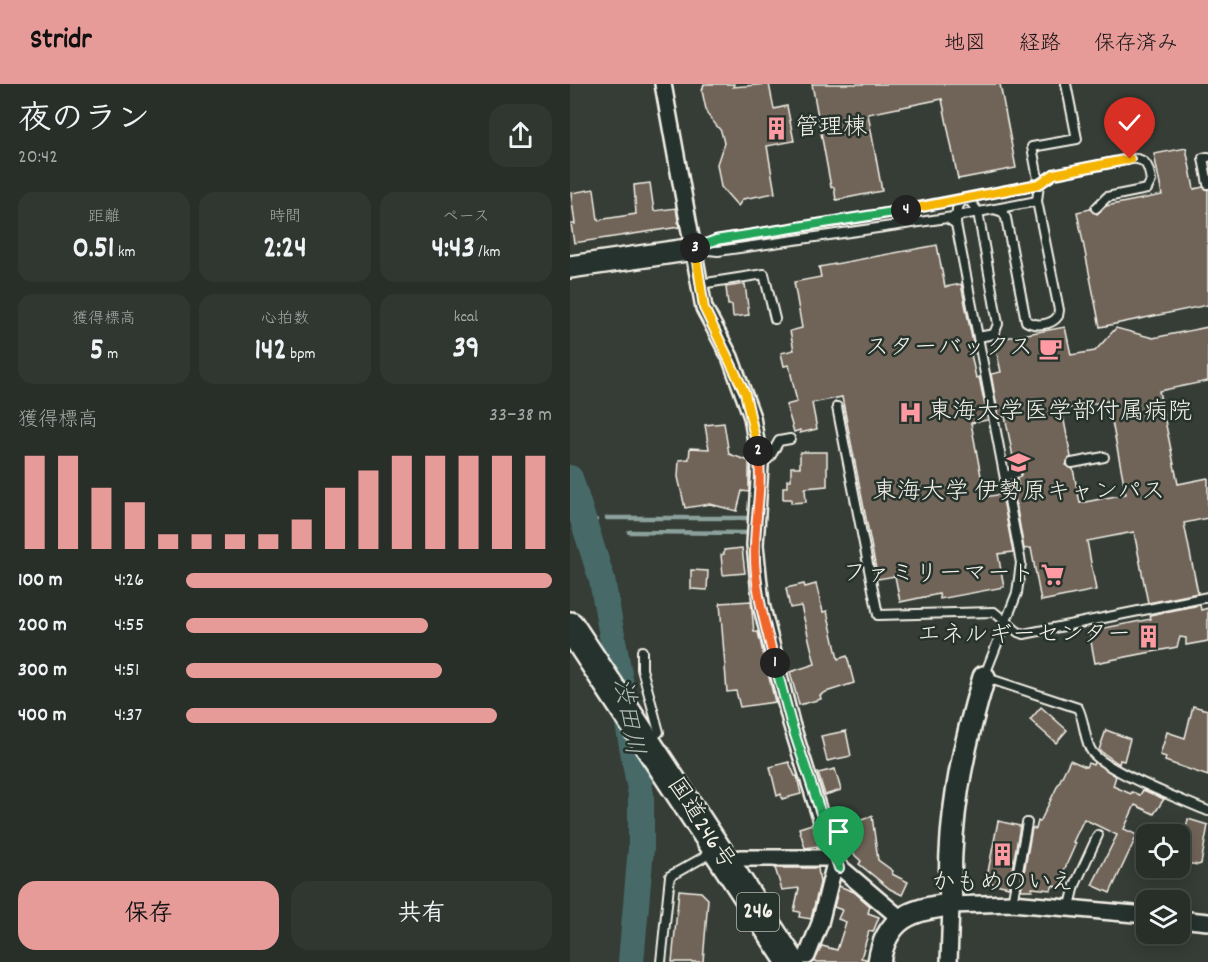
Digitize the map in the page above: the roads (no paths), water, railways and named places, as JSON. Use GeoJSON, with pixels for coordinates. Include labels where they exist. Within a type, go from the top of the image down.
{"type":"FeatureCollection","features":[{"type":"Feature","properties":{"kind":"highway","name":"国道246号"},"geometry":{"type":"LineString","coordinates":[[570,626],[721,857],[799,959]]}},
{"type":"Feature","properties":{"kind":"street"},"geometry":{"type":"LineString","coordinates":[[663,84],[704,308],[745,393],[760,466],[754,545],[761,604],[791,723],[834,861],[820,923],[799,959]]}},
{"type":"Feature","properties":{"kind":"street"},"geometry":{"type":"LineString","coordinates":[[570,267],[694,249]]}},
{"type":"Feature","properties":{"kind":"street"},"geometry":{"type":"LineString","coordinates":[[949,962],[950,843],[956,786],[984,677]]}},
{"type":"Feature","properties":{"kind":"street"},"geometry":{"type":"LineString","coordinates":[[721,857],[834,861],[901,919]]}},
{"type":"Feature","properties":{"kind":"street"},"geometry":{"type":"LineString","coordinates":[[879,962],[888,937],[901,919],[922,908],[1012,903],[1070,906],[1136,914]]}},
{"type":"Feature","properties":{"kind":"street"},"geometry":{"type":"LineString","coordinates":[[1190,920],[1208,922]]}},
{"type":"Feature","properties":{"kind":"lane"},"geometry":{"type":"LineString","coordinates":[[994,209],[1004,213],[1006,218],[1026,321],[1036,325],[1052,322],[1058,316],[1059,310],[1037,201],[1039,184],[1032,147],[1077,139],[1066,84]]}},
{"type":"Feature","properties":{"kind":"lane"},"geometry":{"type":"LineString","coordinates":[[1208,157],[1203,158],[1208,184]]}},
{"type":"Feature","properties":{"kind":"lane"},"geometry":{"type":"LineString","coordinates":[[694,249],[716,240],[962,200],[1039,184],[1054,174],[1130,159],[1141,159],[1147,163],[1151,181],[1147,189],[1107,197],[1096,208]]}},
{"type":"Feature","properties":{"kind":"lane"},"geometry":{"type":"LineString","coordinates":[[962,200],[970,201],[978,212],[998,324],[994,334],[978,337]]}},
{"type":"Feature","properties":{"kind":"lane"},"geometry":{"type":"LineString","coordinates":[[962,200],[956,220],[1021,562],[1019,586],[984,677],[1078,708],[1091,751],[1098,758],[1131,777],[1208,811]]}},
{"type":"Feature","properties":{"kind":"lane"},"geometry":{"type":"LineString","coordinates":[[694,249],[718,251],[947,218],[956,220],[978,212],[1037,201]]}},
{"type":"Feature","properties":{"kind":"lane"},"geometry":{"type":"LineString","coordinates":[[700,284],[764,274],[775,319]]}},
{"type":"Feature","properties":{"kind":"lane"},"geometry":{"type":"LineString","coordinates":[[837,407],[878,615],[987,612],[998,614],[1018,632],[1024,634],[1208,597]]}},
{"type":"Feature","properties":{"kind":"lane"},"geometry":{"type":"LineString","coordinates":[[760,466],[779,441],[790,439]]}},
{"type":"Feature","properties":{"kind":"lane"},"geometry":{"type":"LineString","coordinates":[[1072,463],[1104,457]]}},
{"type":"Feature","properties":{"kind":"lane"},"geometry":{"type":"LineString","coordinates":[[1005,476],[1016,473]]}},
{"type":"Feature","properties":{"kind":"lane"},"geometry":{"type":"LineString","coordinates":[[642,651],[642,669],[659,732],[650,747]]}},
{"type":"Feature","properties":{"kind":"lane"},"geometry":{"type":"LineString","coordinates":[[1012,903],[1027,823]]}},
{"type":"Feature","properties":{"kind":"lane"},"geometry":{"type":"LineString","coordinates":[[1070,906],[1075,885],[1098,835]]}},
{"type":"Feature","properties":{"kind":"lane"},"geometry":{"type":"LineString","coordinates":[[661,962],[670,876],[721,857]]}},
{"type":"Feature","properties":{"kind":"waterway","name":"渋田川"},"geometry":{"type":"LineString","coordinates":[[570,478],[602,580],[641,795],[641,848],[631,962]]}},
{"type":"Feature","properties":{"kind":"waterway"},"geometry":{"type":"LineString","coordinates":[[607,518],[747,518]]}},
{"type":"Feature","properties":{"kind":"waterway"},"geometry":{"type":"LineString","coordinates":[[587,524],[596,520]]}},
{"type":"Feature","properties":{"kind":"waterway"},"geometry":{"type":"LineString","coordinates":[[629,532],[751,533]]}},
{"type":"Feature","properties":{"kind":"place","name":"管理棟"},"geometry":{"type":"Point","coordinates":[777,129]}},
{"type":"Feature","properties":{"kind":"place","name":"スターバックス"},"geometry":{"type":"Point","coordinates":[1051,349]}},
{"type":"Feature","properties":{"kind":"place","name":"東海大学医学部付属病院"},"geometry":{"type":"Point","coordinates":[910,413]}},
{"type":"Feature","properties":{"kind":"place","name":"東海大学 伊勢原キャンパス"},"geometry":{"type":"Point","coordinates":[1019,463]}},
{"type":"Feature","properties":{"kind":"place","name":"ファミリーマート"},"geometry":{"type":"Point","coordinates":[1053,575]}},
{"type":"Feature","properties":{"kind":"place","name":"エネルギーセンター"},"geometry":{"type":"Point","coordinates":[1149,636]}},
{"type":"Feature","properties":{"kind":"place","name":"かもめのいえ"},"geometry":{"type":"Point","coordinates":[1003,854]}}]}
